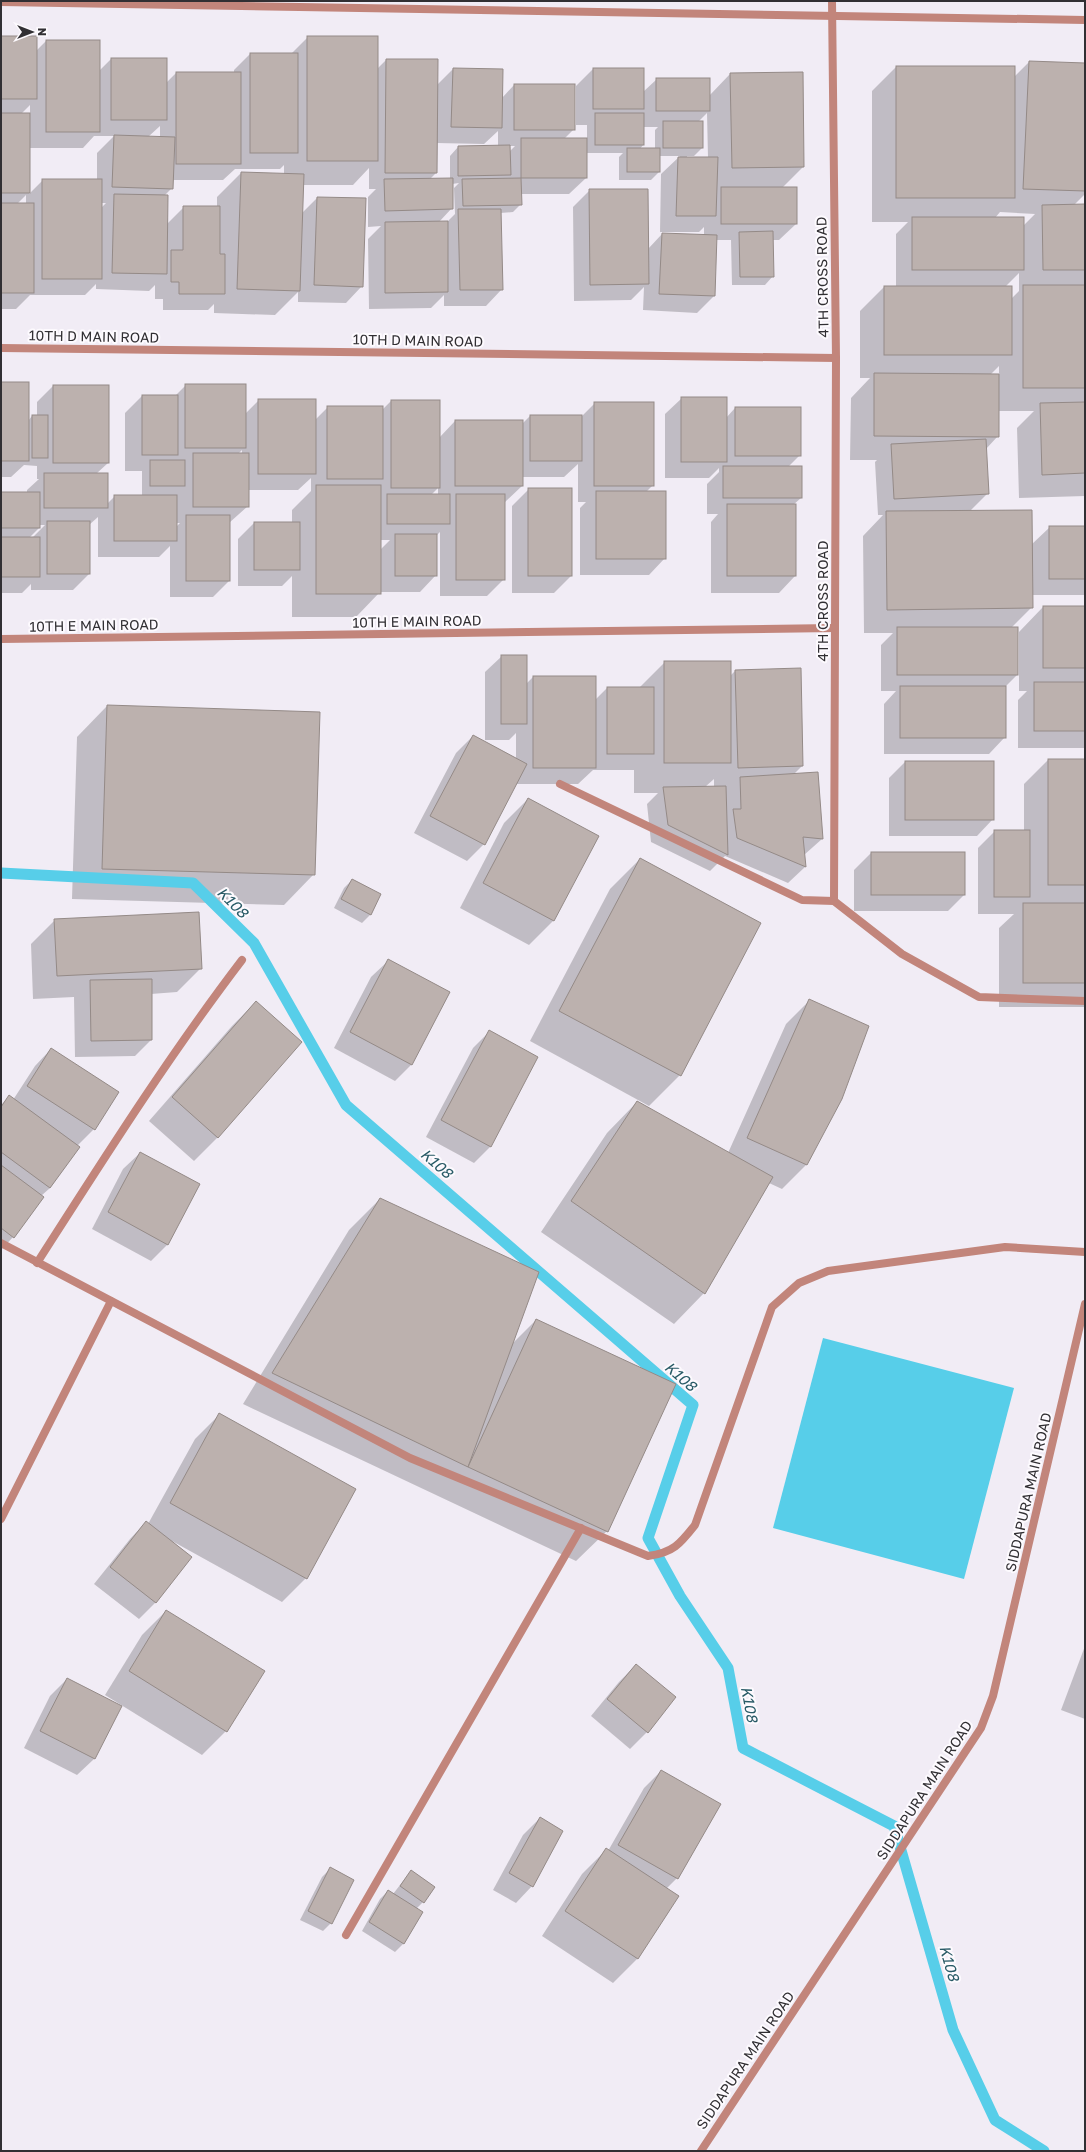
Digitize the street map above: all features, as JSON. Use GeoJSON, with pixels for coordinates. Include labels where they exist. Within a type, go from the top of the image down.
{"type":"FeatureCollection","features":[{"type":"Feature","properties":{"kind":"street","name":"4TH CROSS ROAD"},"geometry":{"type":"LineString","coordinates":[[832,1],[836,358],[834,900]]}},
{"type":"Feature","properties":{"kind":"street"},"geometry":{"type":"LineString","coordinates":[[1,2],[832,14],[1085,20]]}},
{"type":"Feature","properties":{"kind":"street","name":"10TH D MAIN ROAD"},"geometry":{"type":"LineString","coordinates":[[1,348],[836,358]]}},
{"type":"Feature","properties":{"kind":"street","name":"10TH E MAIN ROAD"},"geometry":{"type":"LineString","coordinates":[[1,639],[834,628]]}},
{"type":"Feature","properties":{"kind":"street"},"geometry":{"type":"LineString","coordinates":[[560,784],[802,900],[834,900],[902,954],[979,997],[1085,1001]]}},
{"type":"Feature","properties":{"kind":"street"},"geometry":{"type":"LineString","coordinates":[[37,1263],[142,1099],[192,1027],[242,960]]}},
{"type":"Feature","properties":{"kind":"street"},"geometry":{"type":"LineString","coordinates":[[1,1243],[410,1458],[648,1556],[666,1553],[680,1544],[695,1525],[772,1307],[799,1283],[828,1271],[1006,1247],[1085,1252]]}},
{"type":"Feature","properties":{"kind":"street"},"geometry":{"type":"LineString","coordinates":[[1,1519],[111,1301]]}},
{"type":"Feature","properties":{"kind":"street","name":"SIDDAPURA MAIN ROAD"},"geometry":{"type":"LineString","coordinates":[[701,2151],[981,1728],[993,1696],[1085,1304]]}},
{"type":"Feature","properties":{"kind":"street"},"geometry":{"type":"LineString","coordinates":[[346,1935],[581,1528]]}},
{"type":"Feature","properties":{"kind":"water"},"geometry":{"type":"Polygon","coordinates":[[[823,1338],[1014,1388],[964,1579],[773,1528],[823,1338]]]}},
{"type":"Feature","properties":{"kind":"building"},"geometry":{"type":"Polygon","coordinates":[[[1,36],[37,36],[37,99],[1,99],[1,36]]]}},
{"type":"Feature","properties":{"kind":"building"},"geometry":{"type":"Polygon","coordinates":[[[307,36],[378,36],[378,161],[307,161],[307,36]]]}},
{"type":"Feature","properties":{"kind":"building"},"geometry":{"type":"Polygon","coordinates":[[[46,40],[100,40],[100,132],[46,132],[46,40]]]}},
{"type":"Feature","properties":{"kind":"building"},"geometry":{"type":"Polygon","coordinates":[[[250,53],[298,53],[298,153],[250,153],[250,53]]]}},
{"type":"Feature","properties":{"kind":"building"},"geometry":{"type":"Polygon","coordinates":[[[111,58],[167,58],[167,120],[111,120],[111,58]]]}},
{"type":"Feature","properties":{"kind":"building"},"geometry":{"type":"Polygon","coordinates":[[[386,59],[438,59],[437,173],[385,173],[386,59]]]}},
{"type":"Feature","properties":{"kind":"building"},"geometry":{"type":"Polygon","coordinates":[[[1029,61],[1085,63],[1085,191],[1023,189],[1029,61]]]}},
{"type":"Feature","properties":{"kind":"building"},"geometry":{"type":"Polygon","coordinates":[[[896,66],[1015,66],[1015,198],[896,198],[896,66]]]}},
{"type":"Feature","properties":{"kind":"building"},"geometry":{"type":"Polygon","coordinates":[[[453,68],[503,69],[502,128],[451,127],[453,68]]]}},
{"type":"Feature","properties":{"kind":"building"},"geometry":{"type":"Polygon","coordinates":[[[593,68],[644,68],[644,109],[593,109],[593,68]]]}},
{"type":"Feature","properties":{"kind":"building"},"geometry":{"type":"Polygon","coordinates":[[[176,72],[241,72],[241,164],[176,164],[176,72]]]}},
{"type":"Feature","properties":{"kind":"building"},"geometry":{"type":"Polygon","coordinates":[[[803,72],[804,167],[732,168],[730,73],[803,72]]]}},
{"type":"Feature","properties":{"kind":"building"},"geometry":{"type":"Polygon","coordinates":[[[656,78],[710,78],[710,111],[656,111],[656,78]]]}},
{"type":"Feature","properties":{"kind":"building"},"geometry":{"type":"Polygon","coordinates":[[[514,84],[575,84],[575,130],[514,130],[514,84]]]}},
{"type":"Feature","properties":{"kind":"building"},"geometry":{"type":"Polygon","coordinates":[[[1,113],[30,113],[30,193],[1,193],[1,113]]]}},
{"type":"Feature","properties":{"kind":"building"},"geometry":{"type":"Polygon","coordinates":[[[595,113],[644,113],[644,145],[595,145],[595,113]]]}},
{"type":"Feature","properties":{"kind":"building"},"geometry":{"type":"Polygon","coordinates":[[[663,121],[703,121],[703,148],[663,148],[663,121]]]}},
{"type":"Feature","properties":{"kind":"building"},"geometry":{"type":"Polygon","coordinates":[[[114,135],[175,137],[173,189],[112,187],[114,135]]]}},
{"type":"Feature","properties":{"kind":"building"},"geometry":{"type":"Polygon","coordinates":[[[521,138],[587,138],[587,178],[521,178],[521,138]]]}},
{"type":"Feature","properties":{"kind":"building"},"geometry":{"type":"Polygon","coordinates":[[[510,145],[511,175],[458,176],[458,146],[510,145]]]}},
{"type":"Feature","properties":{"kind":"building"},"geometry":{"type":"Polygon","coordinates":[[[627,148],[660,148],[660,172],[627,172],[627,148]]]}},
{"type":"Feature","properties":{"kind":"building"},"geometry":{"type":"Polygon","coordinates":[[[678,157],[718,157],[716,216],[676,216],[678,157]]]}},
{"type":"Feature","properties":{"kind":"building"},"geometry":{"type":"Polygon","coordinates":[[[241,172],[304,174],[300,291],[237,289],[241,172]]]}},
{"type":"Feature","properties":{"kind":"building"},"geometry":{"type":"Polygon","coordinates":[[[453,178],[453,209],[385,211],[384,179],[453,178]]]}},
{"type":"Feature","properties":{"kind":"building"},"geometry":{"type":"Polygon","coordinates":[[[521,178],[522,205],[463,206],[462,179],[521,178]]]}},
{"type":"Feature","properties":{"kind":"building"},"geometry":{"type":"Polygon","coordinates":[[[42,179],[102,179],[102,279],[42,279],[42,179]]]}},
{"type":"Feature","properties":{"kind":"building"},"geometry":{"type":"Polygon","coordinates":[[[721,187],[797,187],[797,224],[721,224],[721,187]]]}},
{"type":"Feature","properties":{"kind":"building"},"geometry":{"type":"Polygon","coordinates":[[[589,189],[648,189],[649,284],[590,285],[589,189]]]}},
{"type":"Feature","properties":{"kind":"building"},"geometry":{"type":"Polygon","coordinates":[[[114,194],[168,195],[167,274],[112,273],[114,194]]]}},
{"type":"Feature","properties":{"kind":"building"},"geometry":{"type":"Polygon","coordinates":[[[317,197],[366,198],[363,287],[314,285],[317,197]]]}},
{"type":"Feature","properties":{"kind":"building"},"geometry":{"type":"Polygon","coordinates":[[[1,203],[34,203],[34,293],[1,293],[1,203]]]}},
{"type":"Feature","properties":{"kind":"building"},"geometry":{"type":"Polygon","coordinates":[[[1085,204],[1085,270],[1043,270],[1042,205],[1085,204]]]}},
{"type":"Feature","properties":{"kind":"building"},"geometry":{"type":"Polygon","coordinates":[[[183,206],[220,206],[220,254],[225,254],[225,294],[179,294],[179,282],[171,282],[171,250],[183,250],[183,206]]]}},
{"type":"Feature","properties":{"kind":"building"},"geometry":{"type":"Polygon","coordinates":[[[458,209],[501,209],[503,290],[460,290],[458,209]]]}},
{"type":"Feature","properties":{"kind":"building"},"geometry":{"type":"Polygon","coordinates":[[[912,217],[1024,217],[1024,270],[912,270],[912,217]]]}},
{"type":"Feature","properties":{"kind":"building"},"geometry":{"type":"Polygon","coordinates":[[[448,221],[448,292],[385,293],[385,222],[448,221]]]}},
{"type":"Feature","properties":{"kind":"building"},"geometry":{"type":"Polygon","coordinates":[[[773,231],[774,277],[740,277],[739,232],[773,231]]]}},
{"type":"Feature","properties":{"kind":"building"},"geometry":{"type":"Polygon","coordinates":[[[662,233],[717,235],[715,296],[659,294],[662,233]]]}},
{"type":"Feature","properties":{"kind":"building"},"geometry":{"type":"Polygon","coordinates":[[[1023,285],[1085,285],[1085,388],[1023,388],[1023,285]]]}},
{"type":"Feature","properties":{"kind":"building"},"geometry":{"type":"Polygon","coordinates":[[[884,286],[1012,286],[1012,355],[884,355],[884,286]]]}},
{"type":"Feature","properties":{"kind":"building"},"geometry":{"type":"Polygon","coordinates":[[[874,373],[999,374],[999,437],[874,436],[874,373]]]}},
{"type":"Feature","properties":{"kind":"building"},"geometry":{"type":"Polygon","coordinates":[[[1,382],[29,382],[29,461],[1,461],[1,382]]]}},
{"type":"Feature","properties":{"kind":"building"},"geometry":{"type":"Polygon","coordinates":[[[185,384],[246,384],[246,448],[185,448],[185,384]]]}},
{"type":"Feature","properties":{"kind":"building"},"geometry":{"type":"Polygon","coordinates":[[[53,385],[109,385],[109,463],[53,463],[53,385]]]}},
{"type":"Feature","properties":{"kind":"building"},"geometry":{"type":"Polygon","coordinates":[[[142,395],[178,395],[178,455],[142,455],[142,395]]]}},
{"type":"Feature","properties":{"kind":"building"},"geometry":{"type":"Polygon","coordinates":[[[681,397],[727,397],[727,462],[681,462],[681,397]]]}},
{"type":"Feature","properties":{"kind":"building"},"geometry":{"type":"Polygon","coordinates":[[[258,399],[316,399],[316,474],[258,474],[258,399]]]}},
{"type":"Feature","properties":{"kind":"building"},"geometry":{"type":"Polygon","coordinates":[[[391,400],[440,400],[440,488],[391,488],[391,400]]]}},
{"type":"Feature","properties":{"kind":"building"},"geometry":{"type":"Polygon","coordinates":[[[594,402],[654,402],[654,486],[594,486],[594,402]]]}},
{"type":"Feature","properties":{"kind":"building"},"geometry":{"type":"Polygon","coordinates":[[[1085,402],[1085,473],[1042,475],[1040,403],[1085,402]]]}},
{"type":"Feature","properties":{"kind":"building"},"geometry":{"type":"Polygon","coordinates":[[[327,406],[383,406],[383,479],[327,479],[327,406]]]}},
{"type":"Feature","properties":{"kind":"building"},"geometry":{"type":"Polygon","coordinates":[[[735,407],[801,407],[801,456],[735,456],[735,407]]]}},
{"type":"Feature","properties":{"kind":"building"},"geometry":{"type":"Polygon","coordinates":[[[32,415],[48,415],[48,458],[32,458],[32,415]]]}},
{"type":"Feature","properties":{"kind":"building"},"geometry":{"type":"Polygon","coordinates":[[[530,415],[582,415],[582,461],[530,461],[530,415]]]}},
{"type":"Feature","properties":{"kind":"building"},"geometry":{"type":"Polygon","coordinates":[[[455,420],[523,420],[523,486],[455,486],[455,420]]]}},
{"type":"Feature","properties":{"kind":"building"},"geometry":{"type":"Polygon","coordinates":[[[986,439],[989,494],[894,499],[891,444],[986,439]]]}},
{"type":"Feature","properties":{"kind":"building"},"geometry":{"type":"Polygon","coordinates":[[[193,453],[249,453],[249,507],[193,507],[193,453]]]}},
{"type":"Feature","properties":{"kind":"building"},"geometry":{"type":"Polygon","coordinates":[[[150,460],[185,460],[185,486],[150,486],[150,460]]]}},
{"type":"Feature","properties":{"kind":"building"},"geometry":{"type":"Polygon","coordinates":[[[723,466],[802,466],[802,498],[723,498],[723,466]]]}},
{"type":"Feature","properties":{"kind":"building"},"geometry":{"type":"Polygon","coordinates":[[[44,473],[108,473],[108,508],[44,508],[44,473]]]}},
{"type":"Feature","properties":{"kind":"building"},"geometry":{"type":"Polygon","coordinates":[[[316,485],[381,485],[381,594],[316,594],[316,485]]]}},
{"type":"Feature","properties":{"kind":"building"},"geometry":{"type":"Polygon","coordinates":[[[528,488],[572,488],[572,576],[528,576],[528,488]]]}},
{"type":"Feature","properties":{"kind":"building"},"geometry":{"type":"Polygon","coordinates":[[[596,491],[666,491],[666,559],[596,559],[596,491]]]}},
{"type":"Feature","properties":{"kind":"building"},"geometry":{"type":"Polygon","coordinates":[[[1,492],[40,492],[40,528],[1,528],[1,492]]]}},
{"type":"Feature","properties":{"kind":"building"},"geometry":{"type":"Polygon","coordinates":[[[387,494],[450,494],[450,524],[387,524],[387,494]]]}},
{"type":"Feature","properties":{"kind":"building"},"geometry":{"type":"Polygon","coordinates":[[[456,494],[505,494],[505,580],[456,580],[456,494]]]}},
{"type":"Feature","properties":{"kind":"building"},"geometry":{"type":"Polygon","coordinates":[[[114,495],[177,495],[177,541],[114,541],[114,495]]]}},
{"type":"Feature","properties":{"kind":"building"},"geometry":{"type":"Polygon","coordinates":[[[727,504],[796,504],[796,576],[727,576],[727,504]]]}},
{"type":"Feature","properties":{"kind":"building"},"geometry":{"type":"Polygon","coordinates":[[[1032,510],[1033,608],[887,610],[886,511],[1032,510]]]}},
{"type":"Feature","properties":{"kind":"building"},"geometry":{"type":"Polygon","coordinates":[[[186,515],[230,515],[230,581],[186,581],[186,515]]]}},
{"type":"Feature","properties":{"kind":"building"},"geometry":{"type":"Polygon","coordinates":[[[47,521],[90,521],[90,574],[47,574],[47,521]]]}},
{"type":"Feature","properties":{"kind":"building"},"geometry":{"type":"Polygon","coordinates":[[[254,522],[300,522],[300,570],[254,570],[254,522]]]}},
{"type":"Feature","properties":{"kind":"building"},"geometry":{"type":"Polygon","coordinates":[[[1049,526],[1085,526],[1085,579],[1049,579],[1049,526]]]}},
{"type":"Feature","properties":{"kind":"building"},"geometry":{"type":"Polygon","coordinates":[[[395,534],[437,534],[437,576],[395,576],[395,534]]]}},
{"type":"Feature","properties":{"kind":"building"},"geometry":{"type":"Polygon","coordinates":[[[1,537],[40,537],[40,577],[1,577],[1,537]]]}},
{"type":"Feature","properties":{"kind":"building"},"geometry":{"type":"Polygon","coordinates":[[[1043,606],[1085,606],[1085,668],[1043,668],[1043,606]]]}},
{"type":"Feature","properties":{"kind":"building"},"geometry":{"type":"Polygon","coordinates":[[[897,627],[1018,627],[1018,675],[897,675],[897,627]]]}},
{"type":"Feature","properties":{"kind":"building"},"geometry":{"type":"Polygon","coordinates":[[[501,655],[527,655],[527,724],[501,724],[501,655]]]}},
{"type":"Feature","properties":{"kind":"building"},"geometry":{"type":"Polygon","coordinates":[[[664,661],[731,661],[731,763],[664,763],[664,661]]]}},
{"type":"Feature","properties":{"kind":"building"},"geometry":{"type":"Polygon","coordinates":[[[801,668],[803,766],[738,768],[735,670],[801,668]]]}},
{"type":"Feature","properties":{"kind":"building"},"geometry":{"type":"Polygon","coordinates":[[[533,676],[596,676],[596,768],[533,768],[533,676]]]}},
{"type":"Feature","properties":{"kind":"building"},"geometry":{"type":"Polygon","coordinates":[[[1034,682],[1085,682],[1085,731],[1034,731],[1034,682]]]}},
{"type":"Feature","properties":{"kind":"building"},"geometry":{"type":"Polygon","coordinates":[[[900,686],[1006,686],[1006,738],[900,738],[900,686]]]}},
{"type":"Feature","properties":{"kind":"building"},"geometry":{"type":"Polygon","coordinates":[[[607,687],[654,687],[654,754],[607,754],[607,687]]]}},
{"type":"Feature","properties":{"kind":"building"},"geometry":{"type":"Polygon","coordinates":[[[107,705],[320,712],[315,875],[102,869],[107,705]]]}},
{"type":"Feature","properties":{"kind":"building"},"geometry":{"type":"Polygon","coordinates":[[[473,735],[527,764],[485,845],[430,816],[473,735]]]}},
{"type":"Feature","properties":{"kind":"building"},"geometry":{"type":"Polygon","coordinates":[[[1048,759],[1085,759],[1085,885],[1048,885],[1048,759]]]}},
{"type":"Feature","properties":{"kind":"building"},"geometry":{"type":"Polygon","coordinates":[[[905,761],[994,761],[994,820],[905,820],[905,761]]]}},
{"type":"Feature","properties":{"kind":"building"},"geometry":{"type":"Polygon","coordinates":[[[818,772],[823,839],[803,837],[806,867],[737,838],[733,809],[741,809],[740,777],[818,772]]]}},
{"type":"Feature","properties":{"kind":"building"},"geometry":{"type":"Polygon","coordinates":[[[726,786],[728,855],[668,825],[663,787],[726,786]]]}},
{"type":"Feature","properties":{"kind":"building"},"geometry":{"type":"Polygon","coordinates":[[[528,798],[599,836],[554,921],[483,883],[528,798]]]}},
{"type":"Feature","properties":{"kind":"building"},"geometry":{"type":"Polygon","coordinates":[[[994,830],[1030,830],[1030,897],[994,897],[994,830]]]}},
{"type":"Feature","properties":{"kind":"building"},"geometry":{"type":"Polygon","coordinates":[[[871,852],[965,852],[965,895],[871,895],[871,852]]]}},
{"type":"Feature","properties":{"kind":"building"},"geometry":{"type":"Polygon","coordinates":[[[640,858],[761,923],[681,1076],[559,1011],[640,858]]]}},
{"type":"Feature","properties":{"kind":"building"},"geometry":{"type":"Polygon","coordinates":[[[352,879],[381,894],[371,915],[341,899],[352,879]]]}},
{"type":"Feature","properties":{"kind":"building"},"geometry":{"type":"Polygon","coordinates":[[[1023,903],[1085,903],[1085,983],[1023,983],[1023,903]]]}},
{"type":"Feature","properties":{"kind":"building"},"geometry":{"type":"Polygon","coordinates":[[[199,912],[202,969],[57,976],[54,919],[199,912]]]}},
{"type":"Feature","properties":{"kind":"building"},"geometry":{"type":"Polygon","coordinates":[[[388,959],[450,992],[412,1065],[350,1032],[388,959]]]}},
{"type":"Feature","properties":{"kind":"building"},"geometry":{"type":"Polygon","coordinates":[[[152,979],[152,1040],[91,1041],[90,980],[152,979]]]}},
{"type":"Feature","properties":{"kind":"building"},"geometry":{"type":"Polygon","coordinates":[[[809,999],[869,1026],[842,1099],[807,1165],[747,1138],[809,999]]]}},
{"type":"Feature","properties":{"kind":"building"},"geometry":{"type":"Polygon","coordinates":[[[256,1001],[302,1042],[218,1138],[172,1097],[256,1001]]]}},
{"type":"Feature","properties":{"kind":"building"},"geometry":{"type":"Polygon","coordinates":[[[489,1030],[538,1057],[491,1147],[441,1120],[489,1030]]]}},
{"type":"Feature","properties":{"kind":"building"},"geometry":{"type":"Polygon","coordinates":[[[51,1048],[119,1092],[95,1130],[27,1086],[51,1048]]]}},
{"type":"Feature","properties":{"kind":"building"},"geometry":{"type":"Polygon","coordinates":[[[9,1095],[80,1147],[50,1188],[1,1152],[1,1107],[9,1095]]]}},
{"type":"Feature","properties":{"kind":"building"},"geometry":{"type":"Polygon","coordinates":[[[637,1101],[773,1177],[705,1294],[571,1201],[637,1101]]]}},
{"type":"Feature","properties":{"kind":"building"},"geometry":{"type":"Polygon","coordinates":[[[140,1152],[200,1184],[168,1245],[108,1212],[140,1152]]]}},
{"type":"Feature","properties":{"kind":"building"},"geometry":{"type":"Polygon","coordinates":[[[1,1165],[44,1197],[14,1238],[1,1228],[1,1165]]]}},
{"type":"Feature","properties":{"kind":"building"},"geometry":{"type":"Polygon","coordinates":[[[380,1198],[539,1272],[468,1467],[272,1373],[380,1198]]]}},
{"type":"Feature","properties":{"kind":"building"},"geometry":{"type":"Polygon","coordinates":[[[536,1319],[676,1384],[608,1532],[468,1467],[536,1319]]]}},
{"type":"Feature","properties":{"kind":"building"},"geometry":{"type":"Polygon","coordinates":[[[219,1413],[356,1489],[307,1579],[170,1503],[219,1413]]]}},
{"type":"Feature","properties":{"kind":"building"},"geometry":{"type":"Polygon","coordinates":[[[146,1521],[192,1557],[156,1603],[110,1567],[146,1521]]]}},
{"type":"Feature","properties":{"kind":"building"},"geometry":{"type":"Polygon","coordinates":[[[166,1610],[265,1671],[227,1732],[129,1671],[166,1610]]]}},
{"type":"Feature","properties":{"kind":"building"},"geometry":{"type":"Polygon","coordinates":[[[636,1664],[676,1697],[648,1733],[607,1699],[636,1664]]]}},
{"type":"Feature","properties":{"kind":"building"},"geometry":{"type":"Polygon","coordinates":[[[67,1678],[122,1706],[95,1759],[40,1731],[67,1678]]]}},
{"type":"Feature","properties":{"kind":"building"},"geometry":{"type":"Polygon","coordinates":[[[661,1770],[721,1804],[678,1879],[618,1845],[661,1770]]]}},
{"type":"Feature","properties":{"kind":"building"},"geometry":{"type":"Polygon","coordinates":[[[540,1817],[563,1831],[533,1887],[509,1873],[540,1817]]]}},
{"type":"Feature","properties":{"kind":"building"},"geometry":{"type":"Polygon","coordinates":[[[606,1848],[679,1896],[638,1959],[565,1911],[606,1848]]]}},
{"type":"Feature","properties":{"kind":"building"},"geometry":{"type":"Polygon","coordinates":[[[330,1867],[354,1880],[332,1924],[308,1911],[330,1867]]]}},
{"type":"Feature","properties":{"kind":"building"},"geometry":{"type":"Polygon","coordinates":[[[411,1870],[435,1887],[424,1903],[400,1886],[411,1870]]]}},
{"type":"Feature","properties":{"kind":"building"},"geometry":{"type":"Polygon","coordinates":[[[388,1890],[423,1912],[404,1944],[369,1922],[388,1890]]]}},
{"type":"Feature","properties":{"kind":"waterway","name":"K108"},"geometry":{"type":"LineString","coordinates":[[1,873],[193,883],[254,943],[346,1105],[693,1405],[648,1538],[680,1596],[728,1668],[743,1748],[894,1826],[953,2030],[995,2120],[1044,2151]]}}]}
